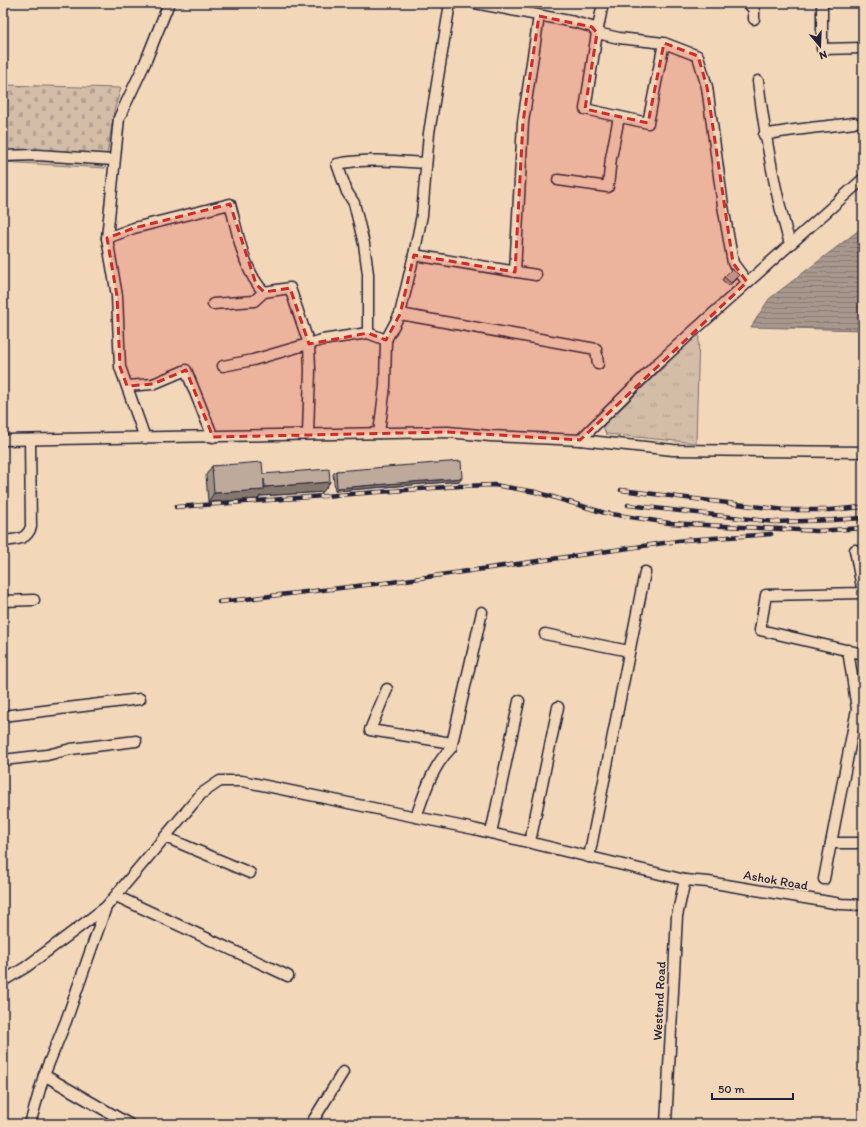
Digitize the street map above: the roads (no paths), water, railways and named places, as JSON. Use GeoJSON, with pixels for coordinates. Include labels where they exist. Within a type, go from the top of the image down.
{"type":"FeatureCollection","features":[{"type":"Feature","properties":{"kind":"street"},"geometry":{"type":"LineString","coordinates":[[145,438],[120,367],[117,296],[107,238],[118,118],[145,63],[169,3]]}},
{"type":"Feature","properties":{"kind":"street"},"geometry":{"type":"LineString","coordinates":[[379,433],[384,386],[386,340],[400,314],[422,215],[426,163],[450,3]]}},
{"type":"Feature","properties":{"kind":"street"},"geometry":{"type":"LineString","coordinates":[[475,3],[592,27],[598,33],[619,38],[664,43],[698,56],[707,87],[722,198],[733,263],[747,282]]}},
{"type":"Feature","properties":{"kind":"street"},"geometry":{"type":"LineString","coordinates":[[603,3],[585,109],[648,123],[664,43]]}},
{"type":"Feature","properties":{"kind":"street"},"geometry":{"type":"LineString","coordinates":[[748,3],[754,10],[754,19]]}},
{"type":"Feature","properties":{"kind":"street"},"geometry":{"type":"LineString","coordinates":[[822,3],[822,49],[863,48]]}},
{"type":"Feature","properties":{"kind":"street"},"geometry":{"type":"LineString","coordinates":[[515,272],[523,122],[539,16]]}},
{"type":"Feature","properties":{"kind":"street"},"geometry":{"type":"LineString","coordinates":[[758,81],[764,135],[777,198],[790,244]]}},
{"type":"Feature","properties":{"kind":"street"},"geometry":{"type":"LineString","coordinates":[[558,180],[608,187],[611,158],[619,117]]}},
{"type":"Feature","properties":{"kind":"street"},"geometry":{"type":"LineString","coordinates":[[764,135],[795,129],[823,128],[854,123]]}},
{"type":"Feature","properties":{"kind":"street"},"geometry":{"type":"LineString","coordinates":[[3,156],[37,155],[114,160]]}},
{"type":"Feature","properties":{"kind":"street"},"geometry":{"type":"LineString","coordinates":[[368,333],[368,274],[364,244],[354,203],[346,192],[337,164],[384,160],[426,163]]}},
{"type":"Feature","properties":{"kind":"street"},"geometry":{"type":"LineString","coordinates":[[580,440],[660,362],[863,179]]}},
{"type":"Feature","properties":{"kind":"street"},"geometry":{"type":"LineString","coordinates":[[107,238],[134,228],[173,220],[230,204],[244,255],[256,284],[264,292]]}},
{"type":"Feature","properties":{"kind":"street"},"geometry":{"type":"LineString","coordinates":[[414,255],[536,275]]}},
{"type":"Feature","properties":{"kind":"street"},"geometry":{"type":"LineString","coordinates":[[213,304],[254,301],[264,292],[290,288],[309,344],[310,370],[308,434]]}},
{"type":"Feature","properties":{"kind":"street"},"geometry":{"type":"LineString","coordinates":[[400,314],[596,349],[598,364]]}},
{"type":"Feature","properties":{"kind":"street"},"geometry":{"type":"LineString","coordinates":[[223,366],[254,360],[309,344],[368,333],[386,340]]}},
{"type":"Feature","properties":{"kind":"street"},"geometry":{"type":"LineString","coordinates":[[127,386],[153,384],[186,370],[213,437]]}},
{"type":"Feature","properties":{"kind":"street"},"geometry":{"type":"LineString","coordinates":[[3,440],[448,432],[490,436],[580,440],[672,450],[863,452]]}},
{"type":"Feature","properties":{"kind":"street"},"geometry":{"type":"LineString","coordinates":[[3,541],[24,538],[28,535],[31,527],[30,440]]}},
{"type":"Feature","properties":{"kind":"street"},"geometry":{"type":"LineString","coordinates":[[855,550],[863,593],[766,595],[760,630],[863,654]]}},
{"type":"Feature","properties":{"kind":"street"},"geometry":{"type":"LineString","coordinates":[[589,857],[645,572]]}},
{"type":"Feature","properties":{"kind":"street"},"geometry":{"type":"LineString","coordinates":[[3,601],[34,600]]}},
{"type":"Feature","properties":{"kind":"street"},"geometry":{"type":"LineString","coordinates":[[416,817],[426,788],[440,759],[451,748],[482,612]]}},
{"type":"Feature","properties":{"kind":"street"},"geometry":{"type":"LineString","coordinates":[[545,634],[629,651]]}},
{"type":"Feature","properties":{"kind":"street"},"geometry":{"type":"LineString","coordinates":[[824,879],[858,709],[848,650]]}},
{"type":"Feature","properties":{"kind":"street"},"geometry":{"type":"LineString","coordinates":[[387,689],[370,730],[452,743]]}},
{"type":"Feature","properties":{"kind":"street"},"geometry":{"type":"LineString","coordinates":[[3,716],[140,699]]}},
{"type":"Feature","properties":{"kind":"street"},"geometry":{"type":"LineString","coordinates":[[491,833],[519,701]]}},
{"type":"Feature","properties":{"kind":"street"},"geometry":{"type":"LineString","coordinates":[[530,842],[558,707]]}},
{"type":"Feature","properties":{"kind":"street"},"geometry":{"type":"LineString","coordinates":[[3,760],[47,755],[71,748],[136,741]]}},
{"type":"Feature","properties":{"kind":"street","name":"Ashok Road"},"geometry":{"type":"LineString","coordinates":[[106,907],[201,794],[220,781],[242,781],[416,817],[530,842],[685,880],[708,882],[841,904],[863,905]]}},
{"type":"Feature","properties":{"kind":"street"},"geometry":{"type":"LineString","coordinates":[[165,837],[250,873]]}},
{"type":"Feature","properties":{"kind":"street"},"geometry":{"type":"LineString","coordinates":[[831,843],[863,843]]}},
{"type":"Feature","properties":{"kind":"street","name":"Westend Road"},"geometry":{"type":"LineString","coordinates":[[666,1124],[677,916],[685,880]]}},
{"type":"Feature","properties":{"kind":"street"},"geometry":{"type":"LineString","coordinates":[[116,896],[288,976]]}},
{"type":"Feature","properties":{"kind":"street"},"geometry":{"type":"LineString","coordinates":[[3,981],[26,967],[106,907]]}},
{"type":"Feature","properties":{"kind":"street"},"geometry":{"type":"LineString","coordinates":[[30,1124],[44,1075],[66,1021],[106,907]]}},
{"type":"Feature","properties":{"kind":"street"},"geometry":{"type":"LineString","coordinates":[[311,1124],[343,1072]]}},
{"type":"Feature","properties":{"kind":"street"},"geometry":{"type":"LineString","coordinates":[[44,1075],[129,1124]]}},
{"type":"Feature","properties":{"kind":"railway"},"geometry":{"type":"LineString","coordinates":[[176,507],[460,486],[494,485],[536,492],[605,513],[669,523],[817,531],[863,528]]}},
{"type":"Feature","properties":{"kind":"railway"},"geometry":{"type":"LineString","coordinates":[[621,490],[785,510],[830,510],[863,507]]}},
{"type":"Feature","properties":{"kind":"railway"},"geometry":{"type":"LineString","coordinates":[[628,505],[775,522],[863,518]]}},
{"type":"Feature","properties":{"kind":"railway"},"geometry":{"type":"LineString","coordinates":[[219,602],[392,582],[685,540],[771,534]]}}]}
